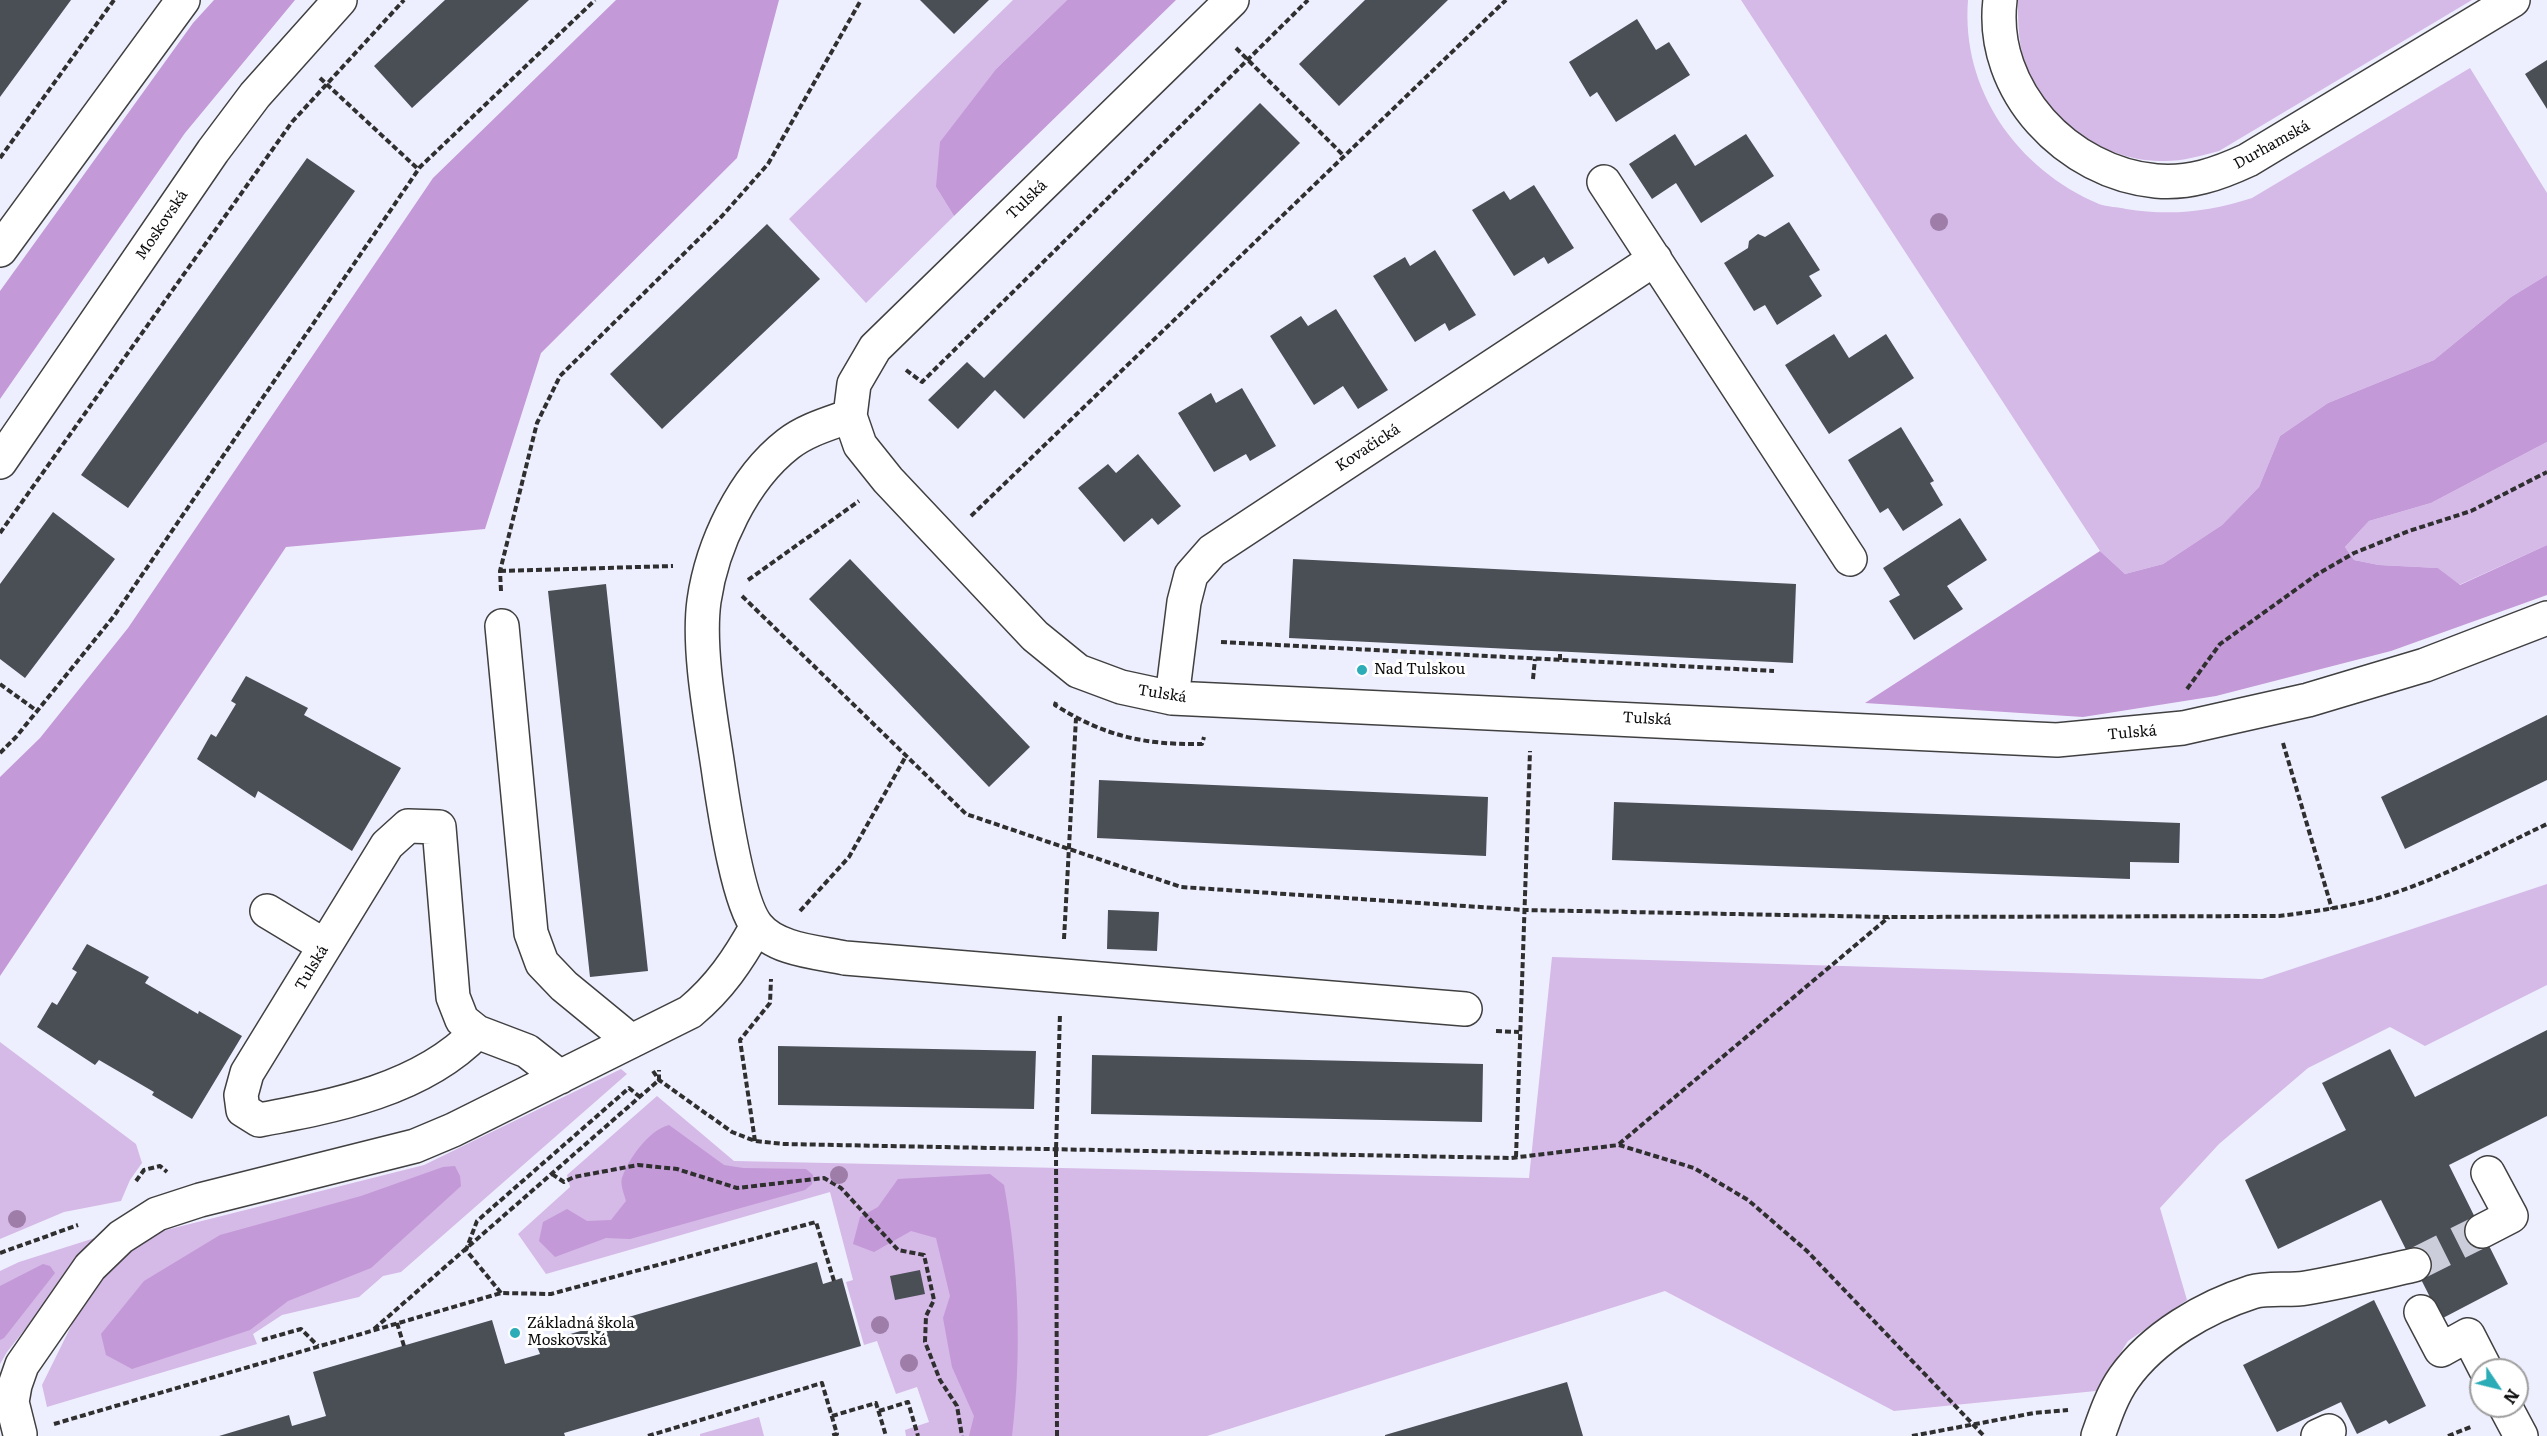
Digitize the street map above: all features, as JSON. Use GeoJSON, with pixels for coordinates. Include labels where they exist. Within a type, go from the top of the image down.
{"type":"FeatureCollection","features":[{"type":"Feature","properties":{"kind":"street"},"geometry":{"type":"LineString","coordinates":[[0,250],[183,0]]}},
{"type":"Feature","properties":{"kind":"street","name":"Moskovská"},"geometry":{"type":"LineString","coordinates":[[0,462],[213,151],[255,95],[340,0]]}},
{"type":"Feature","properties":{"kind":"street","name":"Tulská"},"geometry":{"type":"LineString","coordinates":[[1232,0],[875,348],[854,384],[850,416],[860,445],[888,480],[1035,636],[1078,671],[1121,687],[1172,698],[1520,712],[2057,740],[2183,728],[2328,694],[2425,665],[2547,618]]}},
{"type":"Feature","properties":{"kind":"street","name":"Durhamská"},"geometry":{"type":"LineString","coordinates":[[2000,0],[2002,42],[2010,73],[2024,100],[2043,126],[2067,147],[2094,164],[2124,175],[2156,181],[2188,180],[2220,173],[2248,160],[2513,0]]}},
{"type":"Feature","properties":{"kind":"street"},"geometry":{"type":"LineString","coordinates":[[1604,182],[1850,559]]}},
{"type":"Feature","properties":{"kind":"street","name":"Kovačická"},"geometry":{"type":"LineString","coordinates":[[1172,698],[1184,602],[1191,575],[1212,551],[1655,259]]}},
{"type":"Feature","properties":{"kind":"street"},"geometry":{"type":"LineString","coordinates":[[850,416],[813,429],[788,444],[760,472],[727,528],[713,565],[704,601],[704,639],[712,720],[735,861],[757,926],[780,943],[845,958],[1466,1009]]}},
{"type":"Feature","properties":{"kind":"street"},"geometry":{"type":"LineString","coordinates":[[502,626],[531,933],[542,963],[564,986],[632,1041]]}},
{"type":"Feature","properties":{"kind":"street","name":"Tulská"},"geometry":{"type":"LineString","coordinates":[[477,1032],[445,1060],[385,1088],[329,1107],[259,1120],[243,1110],[242,1095],[248,1073],[387,845],[408,826],[439,826],[453,997],[462,1020],[477,1032],[527,1051],[560,1077]]}},
{"type":"Feature","properties":{"kind":"street"},"geometry":{"type":"LineString","coordinates":[[267,911],[325,946]]}},
{"type":"Feature","properties":{"kind":"street"},"geometry":{"type":"LineString","coordinates":[[20,1434],[12,1402],[15,1384],[22,1365],[90,1267],[121,1237],[157,1214],[200,1200],[415,1146],[560,1077],[690,1012],[713,993],[731,970],[757,926]]}},
{"type":"Feature","properties":{"kind":"street"},"geometry":{"type":"LineString","coordinates":[[2482,1231],[2511,1216],[2488,1173]]}},
{"type":"Feature","properties":{"kind":"street"},"geometry":{"type":"LineString","coordinates":[[2098,1436],[2108,1408],[2124,1378],[2146,1352],[2173,1330],[2253,1291],[2304,1288],[2414,1265]]}},
{"type":"Feature","properties":{"kind":"street"},"geometry":{"type":"LineString","coordinates":[[2421,1312],[2441,1350],[2468,1335],[2480,1358]]}},
{"type":"Feature","properties":{"kind":"street"},"geometry":{"type":"LineString","coordinates":[[2511,1418],[2521,1436]]}},
{"type":"Feature","properties":{"kind":"path"},"geometry":{"type":"LineString","coordinates":[[0,158],[114,0]]}},
{"type":"Feature","properties":{"kind":"path"},"geometry":{"type":"LineString","coordinates":[[0,533],[292,122],[404,0]]}},
{"type":"Feature","properties":{"kind":"path"},"geometry":{"type":"LineString","coordinates":[[0,753],[114,616],[418,169],[595,0]]}},
{"type":"Feature","properties":{"kind":"path"},"geometry":{"type":"LineString","coordinates":[[502,626],[500,571],[537,423],[560,376],[722,216],[768,164],[861,0]]}},
{"type":"Feature","properties":{"kind":"path"},"geometry":{"type":"LineString","coordinates":[[875,348],[922,382],[1308,0]]}},
{"type":"Feature","properties":{"kind":"path"},"geometry":{"type":"LineString","coordinates":[[944,541],[1506,0]]}},
{"type":"Feature","properties":{"kind":"path"},"geometry":{"type":"LineString","coordinates":[[293,52],[418,169]]}},
{"type":"Feature","properties":{"kind":"path"},"geometry":{"type":"LineString","coordinates":[[1255,67],[1344,156]]}},
{"type":"Feature","properties":{"kind":"path"},"geometry":{"type":"LineString","coordinates":[[2153,732],[2220,644],[2316,575],[2365,549],[2471,511],[2547,472]]}},
{"type":"Feature","properties":{"kind":"path"},"geometry":{"type":"LineString","coordinates":[[735,589],[888,480]]}},
{"type":"Feature","properties":{"kind":"path"},"geometry":{"type":"LineString","coordinates":[[500,571],[713,565],[966,814],[1181,887],[1525,910],[1888,917],[2279,916],[2332,909],[2380,898],[2453,869],[2547,824]]}},
{"type":"Feature","properties":{"kind":"path"},"geometry":{"type":"LineString","coordinates":[[1221,642],[1774,671]]}},
{"type":"Feature","properties":{"kind":"path"},"geometry":{"type":"LineString","coordinates":[[1560,651],[1560,660]]}},
{"type":"Feature","properties":{"kind":"path"},"geometry":{"type":"LineString","coordinates":[[0,684],[37,711]]}},
{"type":"Feature","properties":{"kind":"path"},"geometry":{"type":"LineString","coordinates":[[1071,807],[1076,718]]}},
{"type":"Feature","properties":{"kind":"path"},"geometry":{"type":"LineString","coordinates":[[2281,737],[2332,909]]}},
{"type":"Feature","properties":{"kind":"path"},"geometry":{"type":"LineString","coordinates":[[1516,1158],[1530,750]]}},
{"type":"Feature","properties":{"kind":"path"},"geometry":{"type":"LineString","coordinates":[[798,913],[849,857],[906,756]]}},
{"type":"Feature","properties":{"kind":"path"},"geometry":{"type":"LineString","coordinates":[[1619,1145],[1888,917]]}},
{"type":"Feature","properties":{"kind":"path"},"geometry":{"type":"LineString","coordinates":[[755,1141],[740,1040],[770,1003]]}},
{"type":"Feature","properties":{"kind":"path"},"geometry":{"type":"LineString","coordinates":[[632,1041],[659,1080],[732,1132],[755,1141],[784,1144],[1516,1158],[1619,1145],[1694,1168],[1748,1200],[1808,1251],[1984,1436]]}},
{"type":"Feature","properties":{"kind":"path"},"geometry":{"type":"LineString","coordinates":[[374,1330],[659,1080]]}},
{"type":"Feature","properties":{"kind":"path"},"geometry":{"type":"LineString","coordinates":[[466,1250],[477,1221],[629,1088],[640,1097]]}},
{"type":"Feature","properties":{"kind":"path"},"geometry":{"type":"LineString","coordinates":[[1056,1150],[1057,1436]]}},
{"type":"Feature","properties":{"kind":"path"},"geometry":{"type":"LineString","coordinates":[[552,1174],[564,1182],[574,1177],[638,1166],[677,1169],[737,1188],[824,1178],[840,1188],[898,1250],[924,1256],[934,1300],[926,1316],[925,1342],[940,1380],[957,1406],[962,1436]]}},
{"type":"Feature","properties":{"kind":"path"},"geometry":{"type":"LineString","coordinates":[[20,1434],[501,1293],[551,1294],[816,1222],[834,1281]]}},
{"type":"Feature","properties":{"kind":"path"},"geometry":{"type":"LineString","coordinates":[[0,1253],[83,1224]]}},
{"type":"Feature","properties":{"kind":"path"},"geometry":{"type":"LineString","coordinates":[[466,1250],[501,1293]]}},
{"type":"Feature","properties":{"kind":"path"},"geometry":{"type":"LineString","coordinates":[[397,1323],[404,1346]]}},
{"type":"Feature","properties":{"kind":"path"},"geometry":{"type":"LineString","coordinates":[[262,1340],[300,1329],[318,1346]]}},
{"type":"Feature","properties":{"kind":"path"},"geometry":{"type":"LineString","coordinates":[[648,1436],[822,1383],[837,1434],[830,1436]]}},
{"type":"Feature","properties":{"kind":"path"},"geometry":{"type":"LineString","coordinates":[[832,1416],[876,1402],[886,1436]]}},
{"type":"Feature","properties":{"kind":"path"},"geometry":{"type":"LineString","coordinates":[[879,1411],[908,1402],[918,1436]]}},
{"type":"Feature","properties":{"kind":"path"},"geometry":{"type":"LineString","coordinates":[[1912,1436],[2034,1413],[2070,1410]]}},
{"type":"Feature","properties":{"kind":"shaded area"},"geometry":{"type":"Polygon","coordinates":[[[214,0],[295,0],[185,133],[0,399],[0,291],[193,23],[214,0]]]}},
{"type":"Feature","properties":{"kind":"shaded area"},"geometry":{"type":"Polygon","coordinates":[[[616,0],[779,0],[737,158],[541,353],[485,529],[286,547],[0,976],[0,777],[40,738],[128,628],[433,178],[616,0]]]}},
{"type":"Feature","properties":{"kind":"shaded area"},"geometry":{"type":"Polygon","coordinates":[[[1013,0],[1067,0],[997,68],[936,187],[954,216],[866,303],[789,219],[1013,0]]]}},
{"type":"Feature","properties":{"kind":"shaded area"},"geometry":{"type":"Polygon","coordinates":[[[1067,0],[1176,0],[954,216],[936,187],[940,142],[997,68],[1067,0]]]}},
{"type":"Feature","properties":{"kind":"shaded area"},"geometry":{"type":"Polygon","coordinates":[[[1741,0],[1968,0],[1968,33],[1974,65],[1985,95],[2000,123],[2020,148],[2043,170],[2070,189],[2099,204],[2142,211],[2189,211],[2220,207],[2252,198],[2470,68],[2547,193],[2547,275],[2511,297],[2434,360],[2328,403],[2280,436],[2259,487],[2222,525],[2163,564],[2125,574],[2100,551],[1741,0]]]}},
{"type":"Feature","properties":{"kind":"shaded area"},"geometry":{"type":"Polygon","coordinates":[[[2018,0],[2472,0],[2219,151],[2190,158],[2160,161],[2137,159],[2095,144],[2077,132],[2045,100],[2024,60],[2019,38],[2018,0]]]}},
{"type":"Feature","properties":{"kind":"shaded area"},"geometry":{"type":"Polygon","coordinates":[[[2547,275],[2547,442],[2431,503],[2369,521],[2345,547],[2354,560],[2379,565],[2438,568],[2460,585],[2547,545],[2547,595],[2391,651],[2216,696],[2083,717],[1865,703],[2100,551],[2125,574],[2163,564],[2222,525],[2259,487],[2280,436],[2328,403],[2434,360],[2511,297],[2547,275]]]}},
{"type":"Feature","properties":{"kind":"shaded area"},"geometry":{"type":"Polygon","coordinates":[[[2547,442],[2547,545],[2459,585],[2438,568],[2379,565],[2354,560],[2345,547],[2369,521],[2431,503],[2547,442]]]}},
{"type":"Feature","properties":{"kind":"shaded area"},"geometry":{"type":"Polygon","coordinates":[[[2547,884],[2547,985],[2425,1046],[2390,1027],[2308,1068],[2219,1144],[2160,1208],[2187,1300],[2128,1341],[2096,1391],[1894,1411],[1665,1291],[1207,1436],[906,1436],[905,1430],[929,1422],[917,1387],[896,1394],[877,1341],[864,1345],[846,1282],[853,1280],[830,1192],[546,1274],[518,1234],[570,1187],[567,1175],[657,1096],[734,1161],[1529,1178],[1552,957],[2262,979],[2547,884]]]}},
{"type":"Feature","properties":{"kind":"shaded area"},"geometry":{"type":"Polygon","coordinates":[[[0,1042],[136,1144],[142,1163],[130,1180],[121,1201],[64,1212],[0,1239],[0,1042]]]}},
{"type":"Feature","properties":{"kind":"shaded area"},"geometry":{"type":"Polygon","coordinates":[[[621,1069],[627,1074],[401,1272],[383,1276],[359,1297],[282,1315],[253,1334],[257,1344],[47,1407],[42,1385],[77,1314],[106,1273],[142,1240],[162,1231],[424,1165],[621,1069]]]}},
{"type":"Feature","properties":{"kind":"shaded area"},"geometry":{"type":"Polygon","coordinates":[[[669,1125],[724,1165],[743,1168],[806,1169],[813,1175],[812,1184],[805,1190],[630,1239],[606,1238],[555,1257],[539,1241],[543,1222],[567,1209],[587,1221],[611,1220],[626,1201],[622,1180],[629,1162],[647,1139],[669,1125]]]}},
{"type":"Feature","properties":{"kind":"shaded area"},"geometry":{"type":"Polygon","coordinates":[[[455,1166],[460,1176],[461,1186],[371,1268],[288,1301],[250,1330],[132,1369],[106,1355],[101,1334],[144,1281],[220,1235],[361,1196],[443,1167],[455,1166]]]}},
{"type":"Feature","properties":{"kind":"shaded area"},"geometry":{"type":"Polygon","coordinates":[[[990,1174],[1004,1185],[1016,1279],[1018,1342],[1012,1436],[969,1436],[974,1416],[952,1367],[943,1318],[950,1296],[936,1238],[911,1231],[874,1252],[853,1244],[860,1217],[878,1207],[898,1179],[990,1174]]]}},
{"type":"Feature","properties":{"kind":"shaded area"},"geometry":{"type":"Polygon","coordinates":[[[98,1237],[0,1364],[0,1271],[19,1262],[98,1237]]]}},
{"type":"Feature","properties":{"kind":"shaded area"},"geometry":{"type":"Polygon","coordinates":[[[43,1264],[50,1266],[55,1273],[4,1338],[0,1340],[0,1286],[43,1264]]]}},
{"type":"Feature","properties":{"kind":"shaded area"},"geometry":{"type":"Polygon","coordinates":[[[759,1417],[764,1436],[700,1436],[700,1434],[759,1417]]]}},
{"type":"Feature","properties":{"kind":"building"},"geometry":{"type":"Polygon","coordinates":[[[0,0],[71,0],[0,97],[0,0]]]}},
{"type":"Feature","properties":{"kind":"building"},"geometry":{"type":"Polygon","coordinates":[[[445,0],[529,0],[412,108],[374,66],[445,0]]]}},
{"type":"Feature","properties":{"kind":"building"},"geometry":{"type":"Polygon","coordinates":[[[920,0],[989,0],[954,34],[920,0]]]}},
{"type":"Feature","properties":{"kind":"building"},"geometry":{"type":"Polygon","coordinates":[[[1365,0],[1448,0],[1339,106],[1299,64],[1365,0]]]}},
{"type":"Feature","properties":{"kind":"building"},"geometry":{"type":"Polygon","coordinates":[[[1637,19],[1656,50],[1669,42],[1690,75],[1616,122],[1597,92],[1590,97],[1569,62],[1637,19]]]}},
{"type":"Feature","properties":{"kind":"building"},"geometry":{"type":"Polygon","coordinates":[[[2547,60],[2547,109],[2525,74],[2547,60]]]}},
{"type":"Feature","properties":{"kind":"building"},"geometry":{"type":"Polygon","coordinates":[[[1260,103],[1300,143],[1024,419],[995,390],[958,429],[928,400],[967,362],[984,378],[1260,103]]]}},
{"type":"Feature","properties":{"kind":"building"},"geometry":{"type":"Polygon","coordinates":[[[1675,134],[1695,166],[1746,134],[1774,176],[1701,223],[1676,183],[1652,199],[1629,164],[1675,134]]]}},
{"type":"Feature","properties":{"kind":"building"},"geometry":{"type":"Polygon","coordinates":[[[307,158],[355,191],[128,508],[81,475],[307,158]]]}},
{"type":"Feature","properties":{"kind":"building"},"geometry":{"type":"Polygon","coordinates":[[[1534,185],[1574,248],[1548,264],[1544,257],[1514,276],[1472,210],[1504,191],[1510,200],[1534,185]]]}},
{"type":"Feature","properties":{"kind":"building"},"geometry":{"type":"Polygon","coordinates":[[[1789,222],[1820,270],[1809,276],[1822,296],[1777,325],[1765,305],[1754,311],[1724,263],[1748,248],[1749,241],[1758,234],[1765,237],[1789,222]]]}},
{"type":"Feature","properties":{"kind":"building"},"geometry":{"type":"Polygon","coordinates":[[[767,224],[820,279],[662,429],[610,374],[767,224]]]}},
{"type":"Feature","properties":{"kind":"building"},"geometry":{"type":"Polygon","coordinates":[[[1435,250],[1476,315],[1449,331],[1445,323],[1415,342],[1373,276],[1405,257],[1410,266],[1435,250]]]}},
{"type":"Feature","properties":{"kind":"building"},"geometry":{"type":"Polygon","coordinates":[[[1336,309],[1388,390],[1358,409],[1343,386],[1314,405],[1270,336],[1301,316],[1308,326],[1336,309]]]}},
{"type":"Feature","properties":{"kind":"building"},"geometry":{"type":"Polygon","coordinates":[[[1834,334],[1849,358],[1886,334],[1914,378],[1829,434],[1785,365],[1834,334]]]}},
{"type":"Feature","properties":{"kind":"building"},"geometry":{"type":"Polygon","coordinates":[[[1242,388],[1276,446],[1250,461],[1246,454],[1214,472],[1178,413],[1211,393],[1216,403],[1242,388]]]}},
{"type":"Feature","properties":{"kind":"building"},"geometry":{"type":"Polygon","coordinates":[[[1901,427],[1934,481],[1930,483],[1943,505],[1903,531],[1888,508],[1880,513],[1848,460],[1901,427]]]}},
{"type":"Feature","properties":{"kind":"building"},"geometry":{"type":"Polygon","coordinates":[[[1138,454],[1181,506],[1158,525],[1152,518],[1124,542],[1078,488],[1108,464],[1116,473],[1138,454]]]}},
{"type":"Feature","properties":{"kind":"building"},"geometry":{"type":"Polygon","coordinates":[[[53,512],[115,559],[25,678],[0,659],[0,584],[53,512]]]}},
{"type":"Feature","properties":{"kind":"building"},"geometry":{"type":"Polygon","coordinates":[[[1960,518],[1987,560],[1947,586],[1963,609],[1914,640],[1889,601],[1900,595],[1883,568],[1960,518]]]}},
{"type":"Feature","properties":{"kind":"building"},"geometry":{"type":"Polygon","coordinates":[[[850,559],[1030,747],[989,787],[809,599],[850,559]]]}},
{"type":"Feature","properties":{"kind":"building"},"geometry":{"type":"Polygon","coordinates":[[[1293,559],[1796,584],[1793,663],[1289,638],[1293,559]]]}},
{"type":"Feature","properties":{"kind":"building"},"geometry":{"type":"Polygon","coordinates":[[[606,584],[648,971],[590,977],[548,591],[606,584]]]}},
{"type":"Feature","properties":{"kind":"building"},"geometry":{"type":"Polygon","coordinates":[[[246,676],[308,708],[304,715],[401,768],[352,851],[258,791],[255,798],[197,759],[211,734],[216,737],[236,704],[231,701],[246,676]]]}},
{"type":"Feature","properties":{"kind":"building"},"geometry":{"type":"Polygon","coordinates":[[[2547,715],[2547,780],[2405,849],[2381,797],[2547,715]]]}},
{"type":"Feature","properties":{"kind":"building"},"geometry":{"type":"Polygon","coordinates":[[[1099,780],[1488,797],[1486,856],[1097,838],[1099,780]]]}},
{"type":"Feature","properties":{"kind":"building"},"geometry":{"type":"Polygon","coordinates":[[[1614,802],[2180,823],[2179,863],[2130,862],[2130,879],[1612,860],[1614,802]]]}},
{"type":"Feature","properties":{"kind":"building"},"geometry":{"type":"Polygon","coordinates":[[[1108,910],[1159,912],[1157,951],[1107,949],[1108,910]]]}},
{"type":"Feature","properties":{"kind":"building"},"geometry":{"type":"Polygon","coordinates":[[[87,944],[149,977],[145,983],[242,1036],[192,1119],[152,1095],[154,1092],[99,1060],[95,1065],[37,1027],[52,1002],[57,1005],[77,972],[72,969],[87,944]]]}},
{"type":"Feature","properties":{"kind":"building"},"geometry":{"type":"Polygon","coordinates":[[[2547,1030],[2547,1116],[2449,1165],[2508,1284],[2441,1319],[2381,1200],[2278,1249],[2245,1180],[2346,1130],[2322,1083],[2390,1049],[2415,1097],[2547,1030]]]}},
{"type":"Feature","properties":{"kind":"building"},"geometry":{"type":"Polygon","coordinates":[[[778,1046],[1036,1051],[1034,1109],[778,1105],[778,1046]]]}},
{"type":"Feature","properties":{"kind":"building"},"geometry":{"type":"Polygon","coordinates":[[[1092,1055],[1483,1064],[1482,1122],[1091,1114],[1092,1055]]]}},
{"type":"Feature","properties":{"kind":"building"},"geometry":{"type":"Polygon","coordinates":[[[817,1262],[823,1284],[842,1278],[861,1346],[564,1433],[565,1436],[219,1436],[289,1415],[292,1426],[326,1416],[313,1372],[492,1320],[505,1364],[540,1354],[536,1344],[817,1262]]]}},
{"type":"Feature","properties":{"kind":"building"},"geometry":{"type":"Polygon","coordinates":[[[920,1270],[925,1294],[895,1300],[890,1276],[920,1270]]]}},
{"type":"Feature","properties":{"kind":"building"},"geometry":{"type":"Polygon","coordinates":[[[2374,1300],[2426,1406],[2389,1424],[2386,1420],[2357,1434],[2341,1402],[2277,1432],[2243,1365],[2374,1300]]]}},
{"type":"Feature","properties":{"kind":"building"},"geometry":{"type":"Polygon","coordinates":[[[1567,1382],[1583,1436],[1385,1436],[1385,1435],[1567,1382]]]}},
{"type":"Feature","properties":{"kind":"tunnel"},"geometry":{"type":"LineString","coordinates":[[2414,1265],[2482,1231]]}},
{"type":"Feature","properties":{"kind":"place","name":"Nad Tulskou"},"geometry":{"type":"Point","coordinates":[1362,670]}},
{"type":"Feature","properties":{"kind":"place","name":"Základná škola Moskovská"},"geometry":{"type":"Point","coordinates":[515,1333]}}]}
